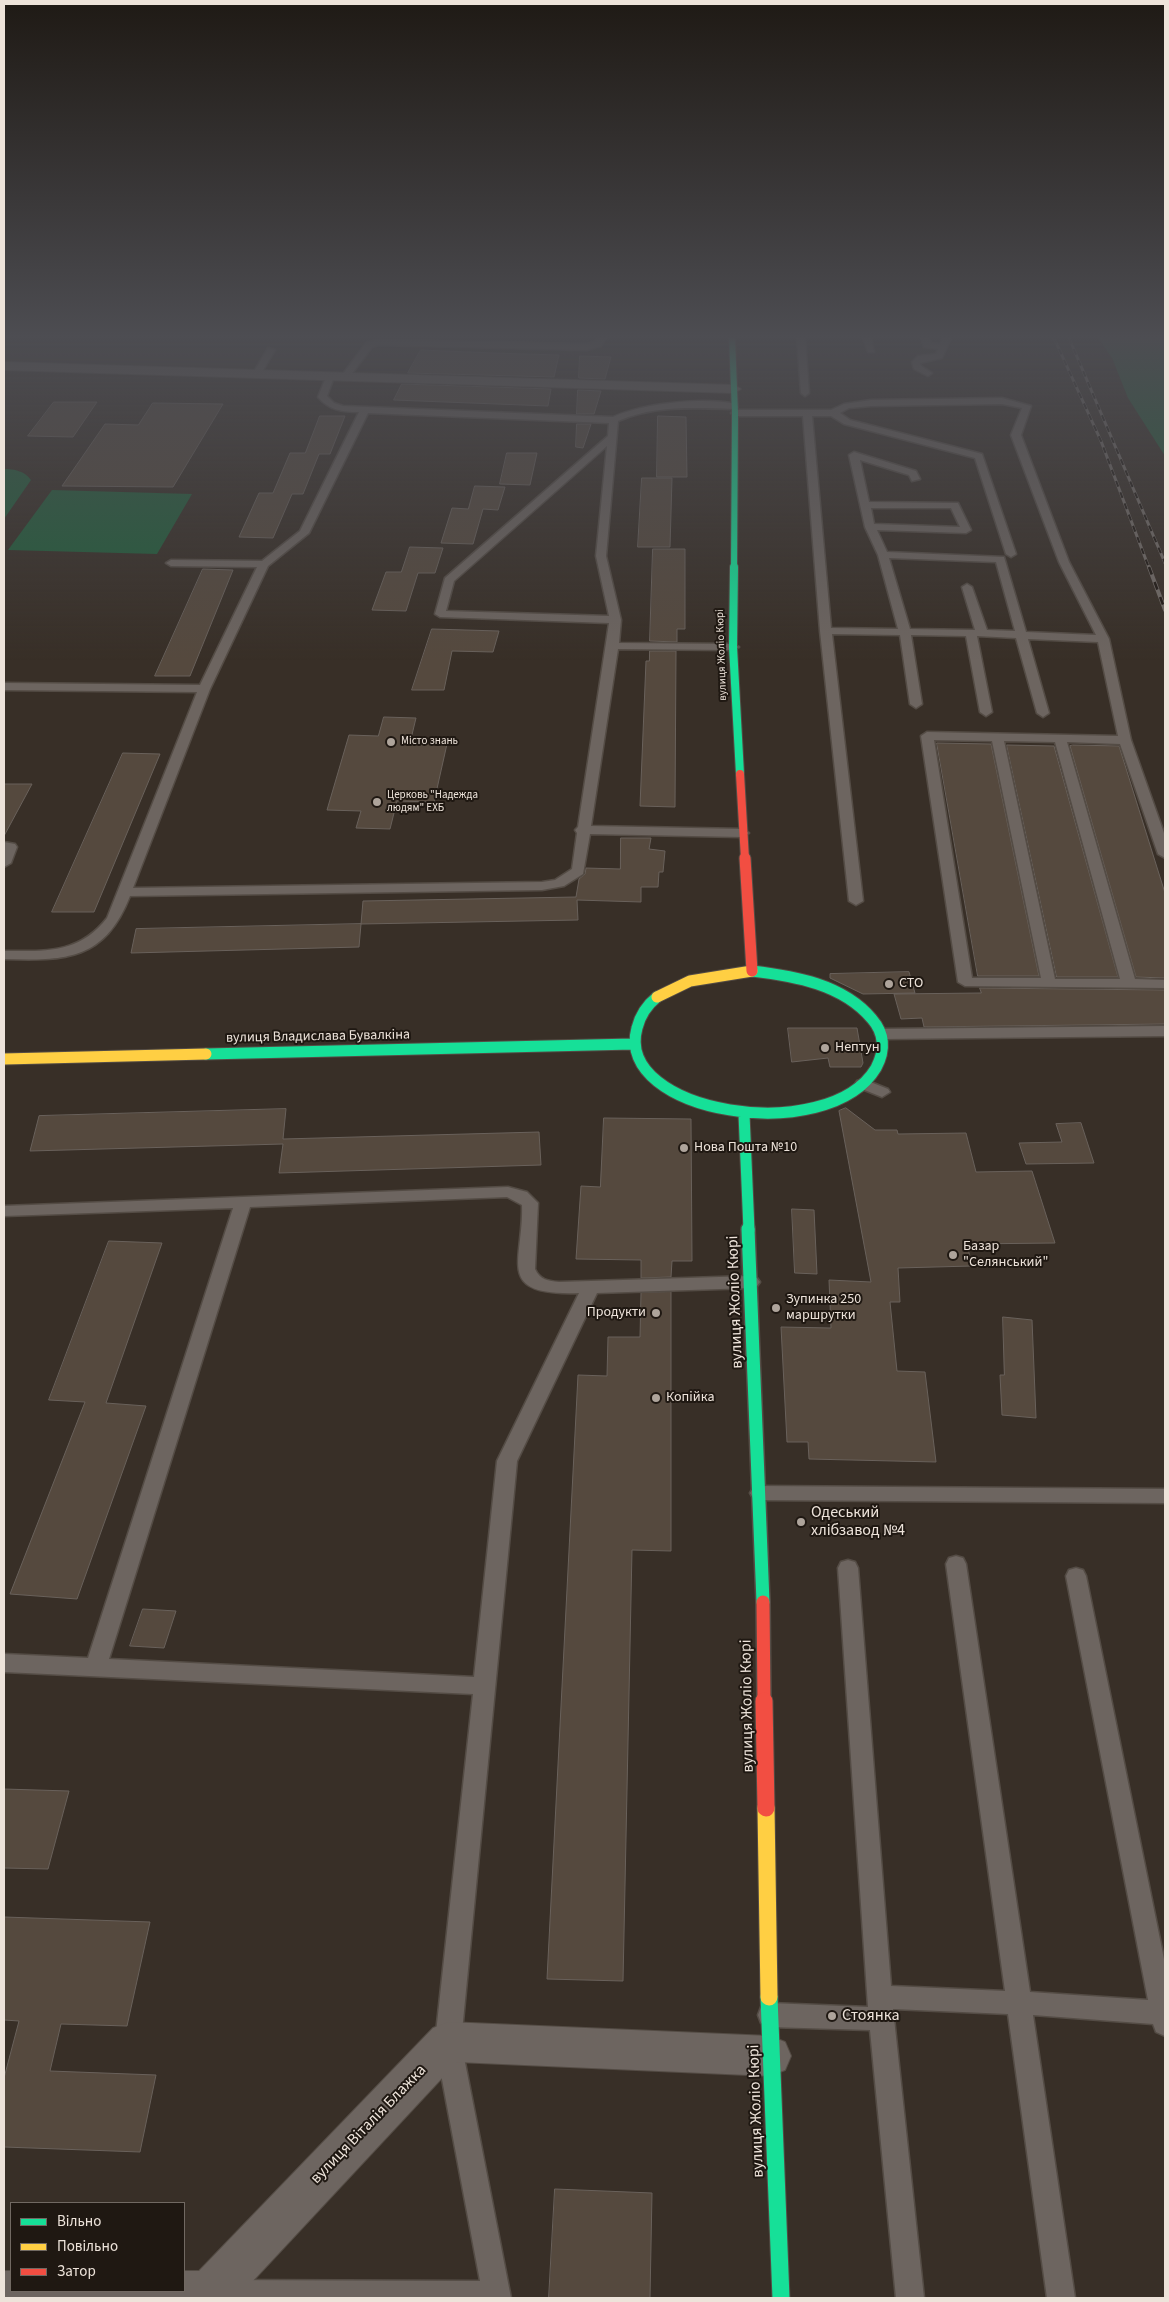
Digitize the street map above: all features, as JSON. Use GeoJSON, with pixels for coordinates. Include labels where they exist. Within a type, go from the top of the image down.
{"type":"FeatureCollection","features":[{"type":"Feature","properties":{"kind":"street","name":"вулиця Жоліо Кюрі"},"geometry":{"type":"LineString","coordinates":[[734,445],[732,647],[752,971]]}},
{"type":"Feature","properties":{"kind":"street"},"geometry":{"type":"LineString","coordinates":[[752,971],[792,975],[827,985],[857,1002],[884,1034],[884,1046],[877,1069],[858,1090],[827,1105],[787,1114],[744,1114],[702,1105],[667,1089],[644,1068],[633,1044],[637,1021],[653,1000],[680,984],[714,974],[752,971]]}},
{"type":"Feature","properties":{"kind":"street","name":"вулиця Владислава Бувалкіна"},"geometry":{"type":"LineString","coordinates":[[4,1059],[633,1044]]}},
{"type":"Feature","properties":{"kind":"street","name":"вулиця Жоліо Кюрі"},"geometry":{"type":"LineString","coordinates":[[744,1114],[760,1493],[770,2056],[781,2298]]}},
{"type":"Feature","properties":{"kind":"street"},"geometry":{"type":"LineString","coordinates":[[448,2042],[770,2056]]}},
{"type":"Feature","properties":{"kind":"street","name":"вулиця Віталія Блажка"},"geometry":{"type":"LineString","coordinates":[[208,2296],[448,2042]]}},
{"type":"Feature","properties":{"kind":"street"},"geometry":{"type":"LineString","coordinates":[[4,2294],[208,2296]]}},
{"type":"Feature","properties":{"kind":"lane"},"geometry":{"type":"LineString","coordinates":[[4,955],[52,955],[87,946],[107,930],[126,892],[204,689],[264,564],[304,533],[347,445]]}},
{"type":"Feature","properties":{"kind":"lane"},"geometry":{"type":"LineString","coordinates":[[602,445],[449,580],[440,614],[614,620]]}},
{"type":"Feature","properties":{"kind":"lane"},"geometry":{"type":"LineString","coordinates":[[126,892],[542,886],[558,883],[570,878],[578,871],[582,830],[613,646],[614,620],[601,556],[611,445]]}},
{"type":"Feature","properties":{"kind":"lane"},"geometry":{"type":"LineString","coordinates":[[810,445],[826,631],[856,901]]}},
{"type":"Feature","properties":{"kind":"lane"},"geometry":{"type":"LineString","coordinates":[[938,445],[979,456],[1011,554]]}},
{"type":"Feature","properties":{"kind":"lane"},"geometry":{"type":"LineString","coordinates":[[1020,445],[1064,562],[1103,639],[1126,740],[1165,854]]}},
{"type":"Feature","properties":{"kind":"lane"},"geometry":{"type":"LineString","coordinates":[[915,479],[913,472],[854,455],[870,527],[883,555],[904,632],[916,704]]}},
{"type":"Feature","properties":{"kind":"lane"},"geometry":{"type":"LineString","coordinates":[[865,505],[956,505],[966,530],[870,527]]}},
{"type":"Feature","properties":{"kind":"lane"},"geometry":{"type":"LineString","coordinates":[[883,555],[1000,559],[1043,713]]}},
{"type":"Feature","properties":{"kind":"lane"},"geometry":{"type":"LineString","coordinates":[[171,563],[264,564]]}},
{"type":"Feature","properties":{"kind":"lane"},"geometry":{"type":"LineString","coordinates":[[967,587],[977,633],[986,712]]}},
{"type":"Feature","properties":{"kind":"lane"},"geometry":{"type":"LineString","coordinates":[[826,631],[977,633],[1103,639]]}},
{"type":"Feature","properties":{"kind":"lane"},"geometry":{"type":"LineString","coordinates":[[613,646],[732,647]]}},
{"type":"Feature","properties":{"kind":"lane"},"geometry":{"type":"LineString","coordinates":[[4,686],[204,689]]}},
{"type":"Feature","properties":{"kind":"lane"},"geometry":{"type":"LineString","coordinates":[[1126,740],[927,736],[966,982],[1165,984]]}},
{"type":"Feature","properties":{"kind":"lane"},"geometry":{"type":"LineString","coordinates":[[997,738],[1049,983]]}},
{"type":"Feature","properties":{"kind":"lane"},"geometry":{"type":"LineString","coordinates":[[1060,739],[1129,984]]}},
{"type":"Feature","properties":{"kind":"lane"},"geometry":{"type":"LineString","coordinates":[[582,830],[742,833]]}},
{"type":"Feature","properties":{"kind":"lane"},"geometry":{"type":"LineString","coordinates":[[4,846],[10,847],[4,863]]}},
{"type":"Feature","properties":{"kind":"lane"},"geometry":{"type":"LineString","coordinates":[[884,1034],[1165,1031]]}},
{"type":"Feature","properties":{"kind":"lane"},"geometry":{"type":"LineString","coordinates":[[864,1084],[882,1092]]}},
{"type":"Feature","properties":{"kind":"lane"},"geometry":{"type":"LineString","coordinates":[[4,1211],[515,1193],[526,1199],[531,1208],[525,1259],[530,1278],[542,1286],[551,1288],[590,1288],[751,1282]]}},
{"type":"Feature","properties":{"kind":"lane"},"geometry":{"type":"LineString","coordinates":[[96,1667],[243,1202]]}},
{"type":"Feature","properties":{"kind":"lane"},"geometry":{"type":"LineString","coordinates":[[208,2296],[497,2297],[448,2042],[507,1461],[590,1288]]}},
{"type":"Feature","properties":{"kind":"lane"},"geometry":{"type":"LineString","coordinates":[[760,1493],[1165,1496]]}},
{"type":"Feature","properties":{"kind":"lane"},"geometry":{"type":"LineString","coordinates":[[956,1564],[1061,2298]]}},
{"type":"Feature","properties":{"kind":"lane"},"geometry":{"type":"LineString","coordinates":[[848,1568],[881,2008],[910,2298]]}},
{"type":"Feature","properties":{"kind":"lane"},"geometry":{"type":"LineString","coordinates":[[770,2015],[881,2008],[1019,2003],[1164,2018],[1076,1576]]}},
{"type":"Feature","properties":{"kind":"lane"},"geometry":{"type":"LineString","coordinates":[[4,1663],[484,1686]]}},
{"type":"Feature","properties":{"kind":"green space"},"geometry":{"type":"Polygon","coordinates":[[[1158,445],[1165,445],[1165,456],[1158,445]]]}},
{"type":"Feature","properties":{"kind":"green space"},"geometry":{"type":"Polygon","coordinates":[[[4,469],[19,471],[26,474],[31,480],[4,519],[4,469]]]}},
{"type":"Feature","properties":{"kind":"green space"},"geometry":{"type":"Polygon","coordinates":[[[52,490],[192,494],[157,554],[8,550],[52,490]]]}},
{"type":"Feature","properties":{"kind":"building"},"geometry":{"type":"Polygon","coordinates":[[[90,445],[198,445],[173,487],[62,486],[90,445]]]}},
{"type":"Feature","properties":{"kind":"building"},"geometry":{"type":"Polygon","coordinates":[[[308,445],[333,445],[330,454],[319,454],[303,494],[292,494],[273,538],[239,537],[259,493],[273,493],[290,453],[305,453],[308,445]]]}},
{"type":"Feature","properties":{"kind":"building"},"geometry":{"type":"Polygon","coordinates":[[[658,445],[686,445],[687,477],[657,477],[658,445]]]}},
{"type":"Feature","properties":{"kind":"building"},"geometry":{"type":"Polygon","coordinates":[[[507,453],[537,453],[530,485],[500,484],[507,453]]]}},
{"type":"Feature","properties":{"kind":"building"},"geometry":{"type":"Polygon","coordinates":[[[642,478],[672,478],[670,547],[638,547],[642,478]]]}},
{"type":"Feature","properties":{"kind":"building"},"geometry":{"type":"Polygon","coordinates":[[[475,486],[505,487],[498,510],[483,509],[473,544],[441,543],[452,508],[468,509],[475,486]]]}},
{"type":"Feature","properties":{"kind":"building"},"geometry":{"type":"Polygon","coordinates":[[[410,547],[443,548],[435,573],[418,573],[406,611],[372,610],[386,572],[401,572],[410,547]]]}},
{"type":"Feature","properties":{"kind":"building"},"geometry":{"type":"Polygon","coordinates":[[[653,549],[685,549],[685,629],[677,629],[677,642],[650,641],[653,549]]]}},
{"type":"Feature","properties":{"kind":"building"},"geometry":{"type":"Polygon","coordinates":[[[203,569],[233,570],[190,676],[155,676],[203,569]]]}},
{"type":"Feature","properties":{"kind":"building"},"geometry":{"type":"Polygon","coordinates":[[[432,629],[499,631],[493,652],[452,651],[444,690],[412,690],[432,629]]]}},
{"type":"Feature","properties":{"kind":"building"},"geometry":{"type":"Polygon","coordinates":[[[650,651],[676,651],[675,807],[640,806],[646,661],[649,661],[650,651]]]}},
{"type":"Feature","properties":{"kind":"building"},"geometry":{"type":"Polygon","coordinates":[[[384,717],[416,718],[410,743],[447,744],[434,802],[397,801],[390,829],[356,828],[361,811],[327,810],[349,735],[378,736],[384,717]]]}},
{"type":"Feature","properties":{"kind":"building"},"geometry":{"type":"Polygon","coordinates":[[[937,743],[991,744],[1039,976],[978,976],[937,743]]]}},
{"type":"Feature","properties":{"kind":"building"},"geometry":{"type":"Polygon","coordinates":[[[1007,745],[1054,746],[1118,977],[1057,977],[1007,745]]]}},
{"type":"Feature","properties":{"kind":"building"},"geometry":{"type":"Polygon","coordinates":[[[1070,746],[1119,746],[1165,893],[1165,978],[1136,977],[1070,746]]]}},
{"type":"Feature","properties":{"kind":"building"},"geometry":{"type":"Polygon","coordinates":[[[123,753],[160,754],[94,912],[52,912],[123,753]]]}},
{"type":"Feature","properties":{"kind":"building"},"geometry":{"type":"Polygon","coordinates":[[[4,784],[32,784],[4,836],[4,784]]]}},
{"type":"Feature","properties":{"kind":"building"},"geometry":{"type":"Polygon","coordinates":[[[621,838],[651,838],[649,849],[665,851],[663,872],[659,872],[658,887],[641,887],[641,902],[577,900],[578,920],[361,924],[363,901],[576,897],[579,879],[585,874],[586,868],[620,869],[621,838]]]}},
{"type":"Feature","properties":{"kind":"building"},"geometry":{"type":"Polygon","coordinates":[[[361,924],[359,947],[131,953],[136,929],[361,924]]]}},
{"type":"Feature","properties":{"kind":"building"},"geometry":{"type":"Polygon","coordinates":[[[909,972],[915,993],[863,994],[830,978],[830,974],[909,972]]]}},
{"type":"Feature","properties":{"kind":"building"},"geometry":{"type":"Polygon","coordinates":[[[980,988],[1165,990],[1165,1024],[924,1027],[922,1018],[901,1019],[894,994],[981,993],[980,988]]]}},
{"type":"Feature","properties":{"kind":"building","name":"Нептун"},"geometry":{"type":"Polygon","coordinates":[[[788,1028],[857,1028],[863,1063],[861,1067],[830,1067],[828,1058],[792,1062],[788,1028]]]}},
{"type":"Feature","properties":{"kind":"building"},"geometry":{"type":"Polygon","coordinates":[[[846,1108],[875,1130],[897,1130],[898,1134],[966,1133],[976,1172],[1032,1171],[1055,1243],[967,1244],[972,1266],[898,1268],[900,1302],[890,1302],[897,1371],[925,1372],[936,1462],[809,1459],[808,1442],[787,1442],[781,1327],[831,1328],[829,1280],[871,1282],[839,1111],[846,1108]]]}},
{"type":"Feature","properties":{"kind":"building"},"geometry":{"type":"Polygon","coordinates":[[[286,1109],[283,1139],[539,1132],[541,1165],[279,1173],[283,1144],[30,1151],[39,1116],[286,1109]]]}},
{"type":"Feature","properties":{"kind":"building"},"geometry":{"type":"Polygon","coordinates":[[[604,1118],[691,1119],[692,1261],[672,1261],[671,1277],[641,1278],[641,1260],[576,1259],[581,1186],[600,1187],[604,1118]]]}},
{"type":"Feature","properties":{"kind":"building"},"geometry":{"type":"Polygon","coordinates":[[[1081,1123],[1094,1163],[1026,1164],[1019,1143],[1062,1142],[1056,1124],[1081,1123]]]}},
{"type":"Feature","properties":{"kind":"building"},"geometry":{"type":"Polygon","coordinates":[[[792,1209],[814,1210],[817,1274],[795,1273],[792,1209]]]}},
{"type":"Feature","properties":{"kind":"building"},"geometry":{"type":"Polygon","coordinates":[[[109,1241],[162,1243],[106,1403],[146,1406],[77,1599],[10,1594],[85,1402],[49,1400],[109,1241]]]}},
{"type":"Feature","properties":{"kind":"building"},"geometry":{"type":"Polygon","coordinates":[[[671,1292],[671,1551],[632,1550],[623,1981],[547,1979],[578,1375],[607,1376],[608,1337],[640,1337],[641,1293],[671,1292]]]}},
{"type":"Feature","properties":{"kind":"building"},"geometry":{"type":"Polygon","coordinates":[[[1003,1317],[1032,1320],[1036,1418],[1002,1415],[1000,1375],[1004,1375],[1003,1317]]]}},
{"type":"Feature","properties":{"kind":"building"},"geometry":{"type":"Polygon","coordinates":[[[143,1609],[176,1611],[164,1648],[130,1646],[143,1609]]]}},
{"type":"Feature","properties":{"kind":"building"},"geometry":{"type":"Polygon","coordinates":[[[4,1789],[69,1791],[48,1869],[4,1868],[4,1789]]]}},
{"type":"Feature","properties":{"kind":"building"},"geometry":{"type":"Polygon","coordinates":[[[4,1917],[150,1922],[127,2026],[61,2024],[50,2071],[156,2075],[140,2152],[4,2147],[4,2078],[19,2021],[4,2020],[4,1917]]]}},
{"type":"Feature","properties":{"kind":"building"},"geometry":{"type":"Polygon","coordinates":[[[555,2189],[652,2193],[650,2298],[549,2298],[555,2189]]]}},
{"type":"Feature","properties":{"kind":"railway"},"geometry":{"type":"LineString","coordinates":[[1103,445],[1149,568]]}},
{"type":"Feature","properties":{"kind":"railway"},"geometry":{"type":"LineString","coordinates":[[1115,445],[1165,563]]}},
{"type":"Feature","properties":{"kind":"railway"},"geometry":{"type":"LineString","coordinates":[[1149,567],[1165,610]]}},
{"type":"Feature","properties":{"kind":"traffic: fast"},"geometry":{"type":"LineString","coordinates":[[735,445],[733,647],[740,774]]}},
{"type":"Feature","properties":{"kind":"traffic: fast"},"geometry":{"type":"LineString","coordinates":[[657,997],[642,1015],[635,1035],[635,1047],[639,1059],[651,1075],[671,1090],[695,1101],[722,1109],[749,1113],[778,1114],[805,1110],[830,1103],[853,1091],[867,1079],[874,1070],[883,1047],[880,1031],[867,1013],[841,994],[813,982],[783,975],[752,971]]}},
{"type":"Feature","properties":{"kind":"traffic: fast"},"geometry":{"type":"LineString","coordinates":[[206,1054],[633,1044]]}},
{"type":"Feature","properties":{"kind":"traffic: fast"},"geometry":{"type":"LineString","coordinates":[[744,1114],[763,1602]]}},
{"type":"Feature","properties":{"kind":"traffic: fast"},"geometry":{"type":"LineString","coordinates":[[769,1997],[781,2298]]}},
{"type":"Feature","properties":{"kind":"traffic: slow"},"geometry":{"type":"LineString","coordinates":[[657,997],[690,981],[715,975],[752,971]]}},
{"type":"Feature","properties":{"kind":"traffic: slow"},"geometry":{"type":"LineString","coordinates":[[4,1059],[206,1054]]}},
{"type":"Feature","properties":{"kind":"traffic: slow"},"geometry":{"type":"LineString","coordinates":[[766,1808],[769,1997]]}},
{"type":"Feature","properties":{"kind":"traffic: jam"},"geometry":{"type":"LineString","coordinates":[[740,774],[752,971]]}},
{"type":"Feature","properties":{"kind":"traffic: jam"},"geometry":{"type":"LineString","coordinates":[[763,1602],[766,1808]]}},
{"type":"Feature","properties":{"kind":"place","name":"Місто знань"},"geometry":{"type":"Point","coordinates":[391,742]}},
{"type":"Feature","properties":{"kind":"place","name":"Церковь \"Надежда людям\" ЕХБ"},"geometry":{"type":"Point","coordinates":[377,802]}},
{"type":"Feature","properties":{"kind":"place","name":"СТО"},"geometry":{"type":"Point","coordinates":[889,984]}},
{"type":"Feature","properties":{"kind":"place","name":"Нептун"},"geometry":{"type":"Point","coordinates":[825,1048]}},
{"type":"Feature","properties":{"kind":"place","name":"Нова Пошта №10"},"geometry":{"type":"Point","coordinates":[684,1148]}},
{"type":"Feature","properties":{"kind":"place","name":"Базар \"Селянський\""},"geometry":{"type":"Point","coordinates":[953,1255]}},
{"type":"Feature","properties":{"kind":"place","name":"Зупинка 250 маршрутки"},"geometry":{"type":"Point","coordinates":[776,1308]}},
{"type":"Feature","properties":{"kind":"place","name":"Продукти"},"geometry":{"type":"Point","coordinates":[656,1313]}},
{"type":"Feature","properties":{"kind":"place","name":"Копійка"},"geometry":{"type":"Point","coordinates":[656,1398]}},
{"type":"Feature","properties":{"kind":"place","name":"Одеський хлібзавод №4"},"geometry":{"type":"Point","coordinates":[801,1522]}},
{"type":"Feature","properties":{"kind":"place","name":"Стоянка"},"geometry":{"type":"Point","coordinates":[832,2016]}}]}
